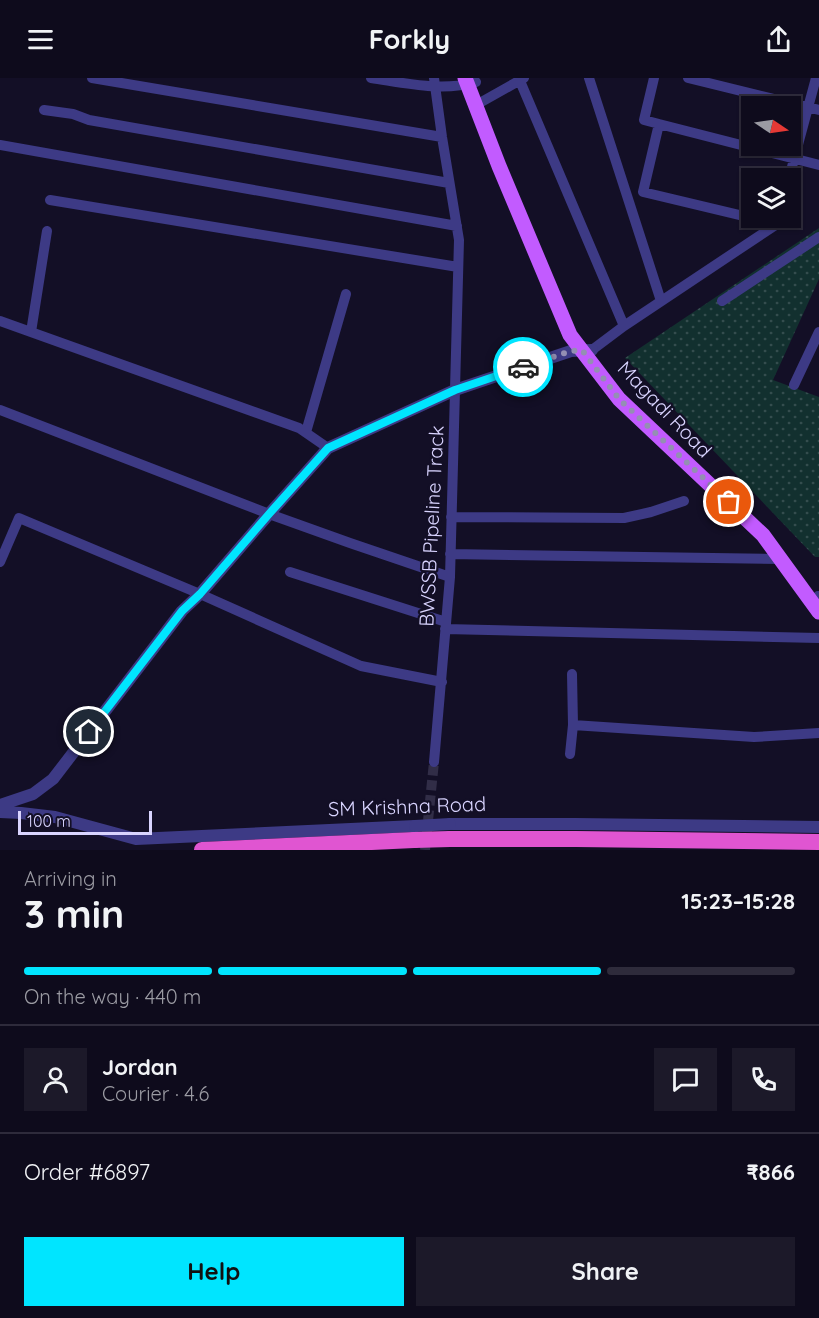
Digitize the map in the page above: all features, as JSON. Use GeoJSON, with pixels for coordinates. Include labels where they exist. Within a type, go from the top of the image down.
{"type":"FeatureCollection","features":[{"type":"Feature","properties":{"kind":"highway","name":"SM Krishna Road"},"geometry":{"type":"LineString","coordinates":[[202,850],[420,839],[450,832],[576,839],[819,842]]}},
{"type":"Feature","properties":{"kind":"main road","name":"Magadi Road"},"geometry":{"type":"LineString","coordinates":[[471,81],[587,350],[619,399],[764,535],[819,612]]}},
{"type":"Feature","properties":{"kind":"main road","name":"Magadi Road"},"geometry":{"type":"LineString","coordinates":[[587,350],[627,396],[772,531],[819,596]]}},
{"type":"Feature","properties":{"kind":"street"},"geometry":{"type":"LineString","coordinates":[[92,78],[442,137]]}},
{"type":"Feature","properties":{"kind":"street"},"geometry":{"type":"LineString","coordinates":[[371,78],[435,82],[471,81]]}},
{"type":"Feature","properties":{"kind":"street"},"geometry":{"type":"LineString","coordinates":[[590,78],[662,301]]}},
{"type":"Feature","properties":{"kind":"street"},"geometry":{"type":"LineString","coordinates":[[654,78],[644,120],[819,165]]}},
{"type":"Feature","properties":{"kind":"street"},"geometry":{"type":"LineString","coordinates":[[688,78],[813,109]]}},
{"type":"Feature","properties":{"kind":"street"},"geometry":{"type":"LineString","coordinates":[[792,168],[813,109],[816,78]]}},
{"type":"Feature","properties":{"kind":"street"},"geometry":{"type":"LineString","coordinates":[[480,103],[522,80],[624,326]]}},
{"type":"Feature","properties":{"kind":"street","name":"BWSSB Pipeline Track"},"geometry":{"type":"LineString","coordinates":[[434,762],[450,577],[459,240],[435,82]]}},
{"type":"Feature","properties":{"kind":"street"},"geometry":{"type":"LineString","coordinates":[[44,110],[73,114],[100,122],[449,183]]}},
{"type":"Feature","properties":{"kind":"street"},"geometry":{"type":"LineString","coordinates":[[659,124],[643,192],[741,213]]}},
{"type":"Feature","properties":{"kind":"street"},"geometry":{"type":"LineString","coordinates":[[0,145],[457,226]]}},
{"type":"Feature","properties":{"kind":"street"},"geometry":{"type":"LineString","coordinates":[[50,200],[458,267]]}},
{"type":"Feature","properties":{"kind":"street"},"geometry":{"type":"LineString","coordinates":[[0,805],[33,794],[53,779],[182,611],[200,594],[328,448],[455,390],[571,351],[587,350],[768,228]]}},
{"type":"Feature","properties":{"kind":"street"},"geometry":{"type":"LineString","coordinates":[[31,332],[47,231]]}},
{"type":"Feature","properties":{"kind":"street"},"geometry":{"type":"LineString","coordinates":[[722,301],[819,237]]}},
{"type":"Feature","properties":{"kind":"street"},"geometry":{"type":"LineString","coordinates":[[306,432],[346,294]]}},
{"type":"Feature","properties":{"kind":"street"},"geometry":{"type":"LineString","coordinates":[[0,321],[299,428],[328,448]]}},
{"type":"Feature","properties":{"kind":"street"},"geometry":{"type":"LineString","coordinates":[[794,385],[819,332]]}},
{"type":"Feature","properties":{"kind":"street"},"geometry":{"type":"LineString","coordinates":[[0,410],[269,514],[450,577]]}},
{"type":"Feature","properties":{"kind":"street"},"geometry":{"type":"LineString","coordinates":[[451,517],[624,518],[684,501]]}},
{"type":"Feature","properties":{"kind":"street"},"geometry":{"type":"LineString","coordinates":[[0,562],[4,540],[19,518],[200,594],[361,666],[442,682]]}},
{"type":"Feature","properties":{"kind":"street"},"geometry":{"type":"LineString","coordinates":[[450,554],[781,559]]}},
{"type":"Feature","properties":{"kind":"street"},"geometry":{"type":"LineString","coordinates":[[290,572],[445,625],[819,638]]}},
{"type":"Feature","properties":{"kind":"street"},"geometry":{"type":"LineString","coordinates":[[570,754],[573,725],[572,674]]}},
{"type":"Feature","properties":{"kind":"street"},"geometry":{"type":"LineString","coordinates":[[573,725],[754,737],[819,734]]}},
{"type":"Feature","properties":{"kind":"street","name":"SM Krishna Road"},"geometry":{"type":"LineString","coordinates":[[0,812],[55,817],[136,838],[420,839]]}},
{"type":"Feature","properties":{"kind":"street","name":"SM Krishna Road"},"geometry":{"type":"LineString","coordinates":[[450,832],[576,824],[819,827]]}},
{"type":"Feature","properties":{"kind":"green space"},"geometry":{"type":"Polygon","coordinates":[[[819,228],[819,279],[773,380],[819,397],[819,557],[815,557],[625,358],[819,228]]]}},
{"type":"Feature","properties":{"kind":"tunnel"},"geometry":{"type":"LineString","coordinates":[[425,850],[434,762]]}},
{"type":"Feature","properties":{"kind":"way so far"},"geometry":{"type":"LineString","coordinates":[[523,367],[571,351],[582,350],[619,399],[729,502]]}},
{"type":"Feature","properties":{"kind":"route"},"geometry":{"type":"LineString","coordinates":[[89,732],[182,611],[200,594],[328,448],[455,390],[523,367]]}}]}
